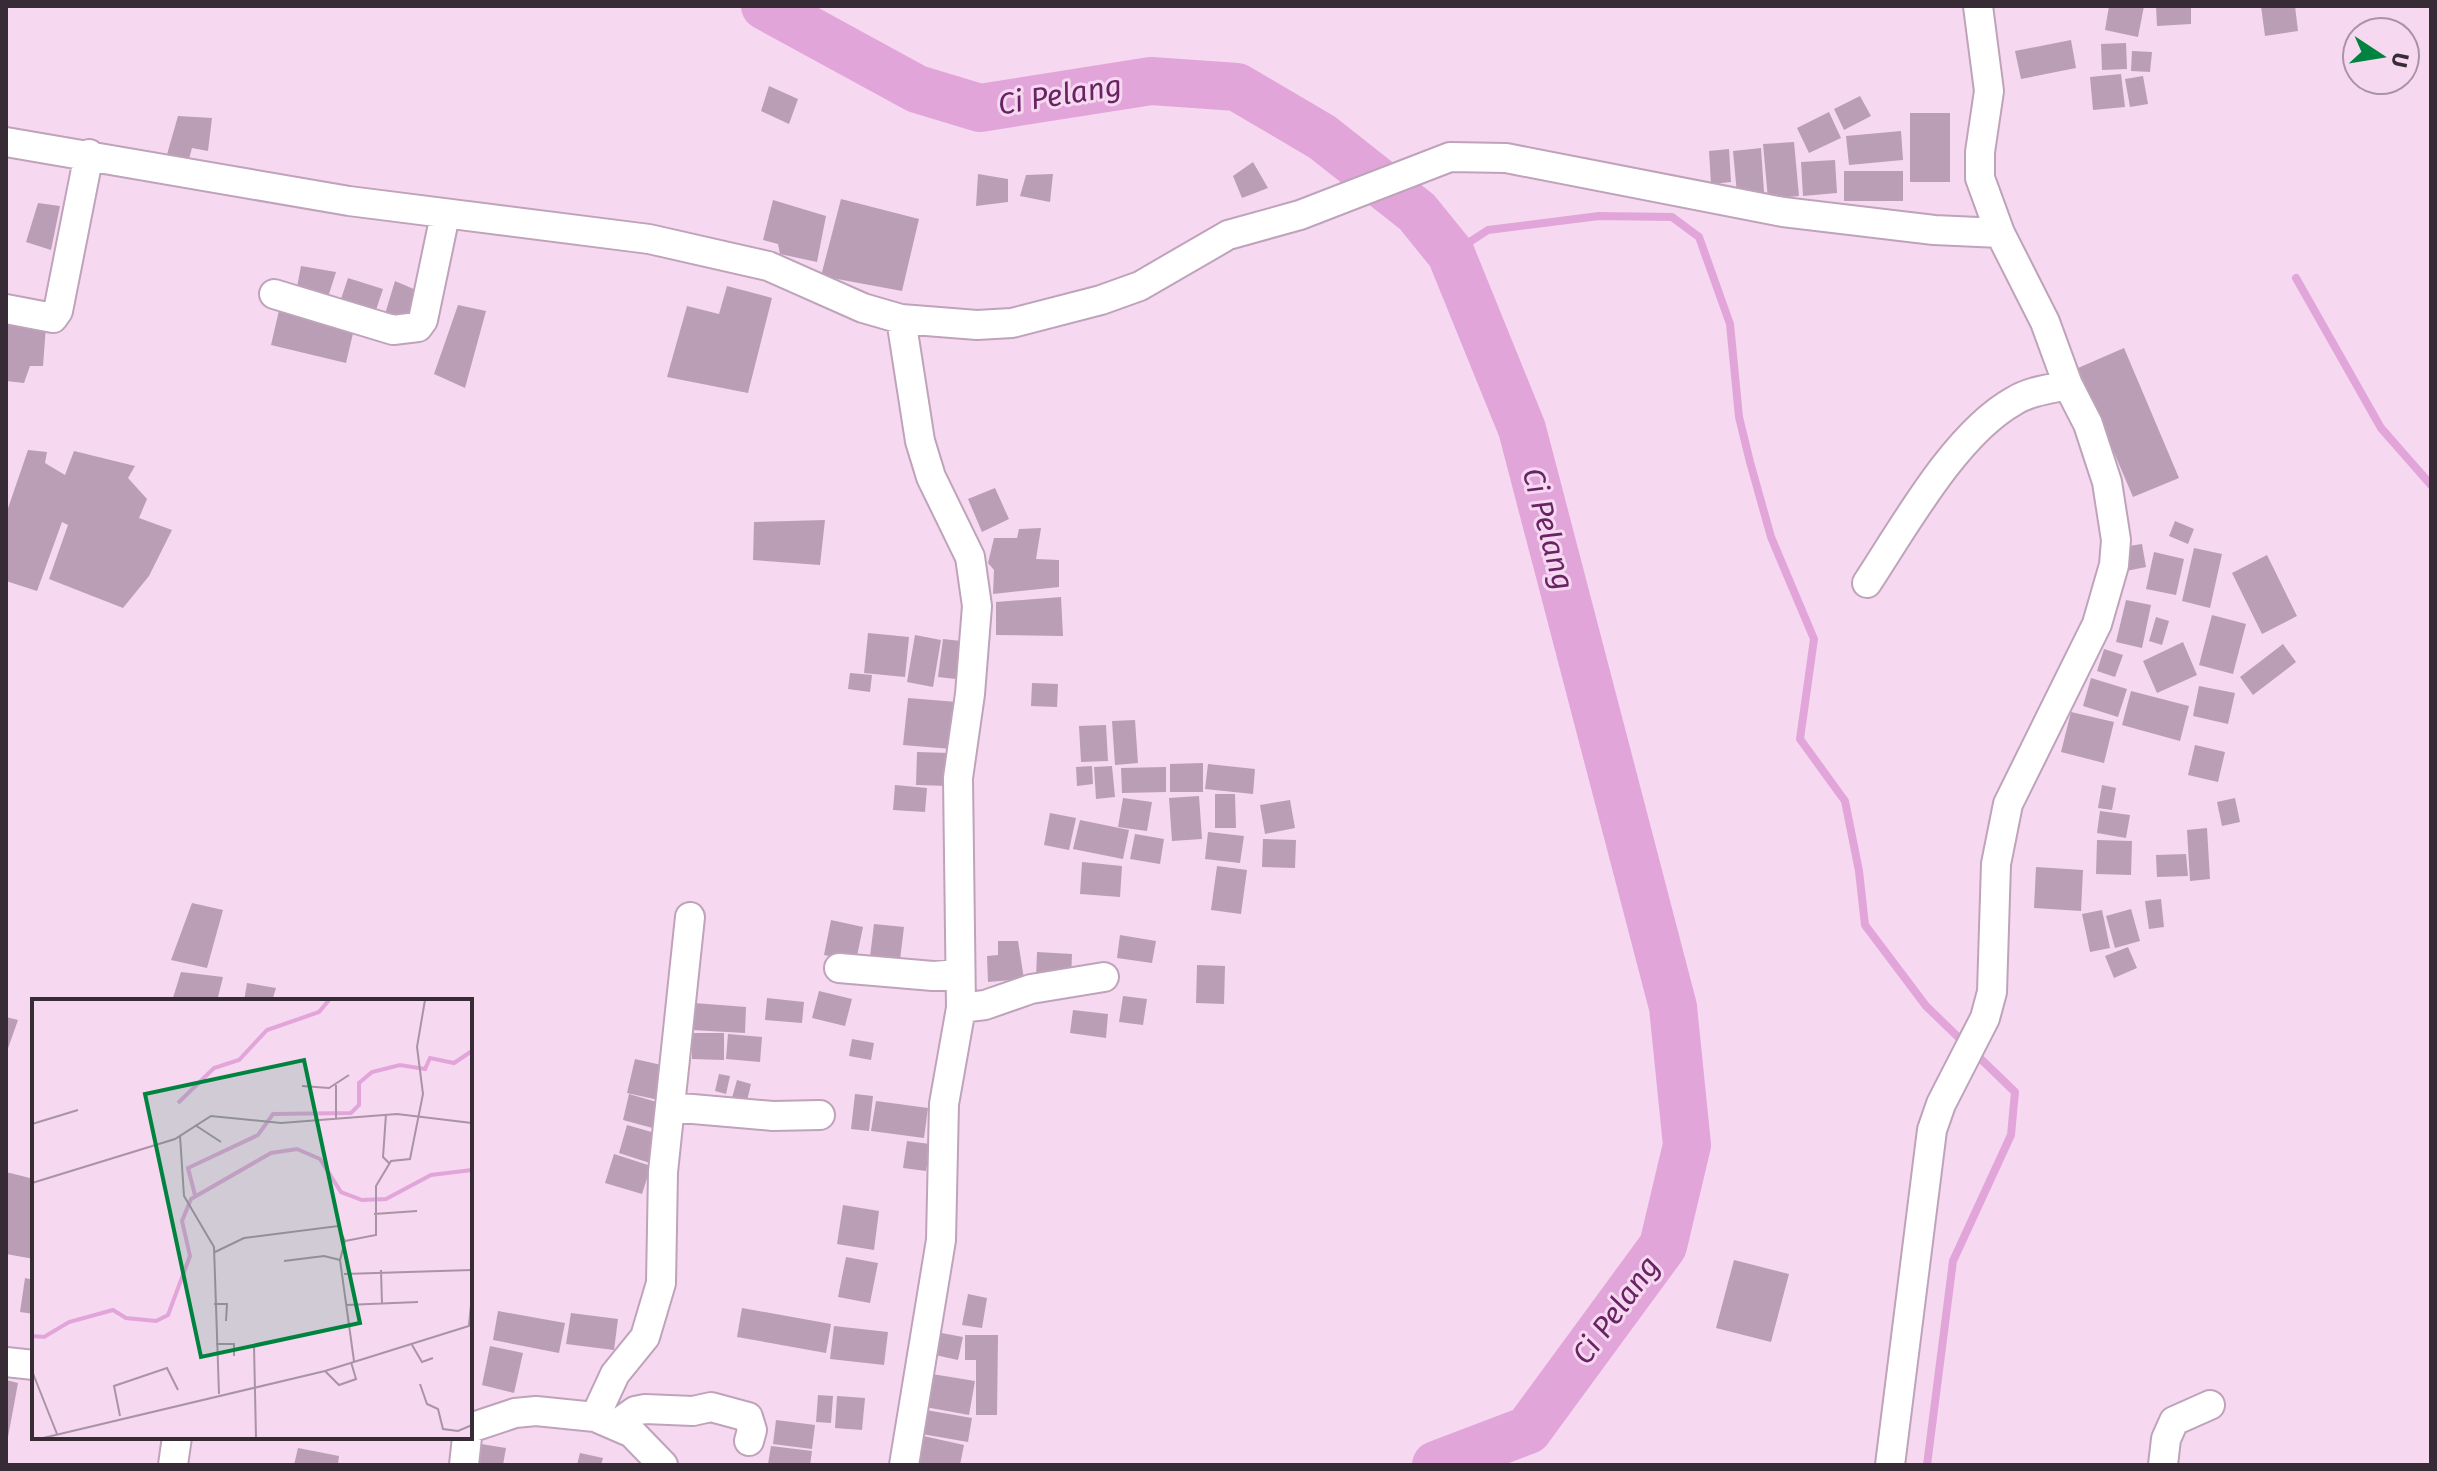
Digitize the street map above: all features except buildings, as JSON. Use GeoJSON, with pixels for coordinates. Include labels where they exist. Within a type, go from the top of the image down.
{"type":"FeatureCollection","features":[{"type":"Feature","properties":{"kind":"street"},"geometry":{"type":"LineString","coordinates":[[1890,1465],[1927,1154],[1941,1104],[1979,1032],[1992,992],[1996,864],[2005,815],[2018,780],[2071,681],[2097,624],[2114,565],[2116,540],[2107,482],[2088,424],[2068,385],[2045,322],[2000,233],[1980,178],[1980,152],[1989,91],[1978,6]]}},
{"type":"Feature","properties":{"kind":"street"},"geometry":{"type":"LineString","coordinates":[[6,142],[445,215],[575,228],[729,255],[768,266],[863,308],[901,319],[977,325],[1061,313],[1140,286],[1228,235],[1300,215],[1450,157],[1506,158],[1783,212],[1934,230],[2000,233]]}},
{"type":"Feature","properties":{"kind":"street"},"geometry":{"type":"LineString","coordinates":[[6,309],[53,318],[58,311],[89,154]]}},
{"type":"Feature","properties":{"kind":"street"},"geometry":{"type":"LineString","coordinates":[[274,294],[393,330],[418,327],[423,320],[445,215]]}},
{"type":"Feature","properties":{"kind":"street"},"geometry":{"type":"LineString","coordinates":[[901,319],[920,441],[937,490],[970,557],[976,591],[976,638],[957,809],[960,830],[961,1008],[944,1104],[944,1203],[938,1269],[904,1465]]}},
{"type":"Feature","properties":{"kind":"street"},"geometry":{"type":"LineString","coordinates":[[1867,583],[1948,463],[1992,417],[2015,400],[2068,385]]}},
{"type":"Feature","properties":{"kind":"street"},"geometry":{"type":"LineString","coordinates":[[606,1420],[615,1374],[645,1337],[661,1283],[663,1172],[690,917]]}},
{"type":"Feature","properties":{"kind":"street"},"geometry":{"type":"LineString","coordinates":[[839,968],[933,976],[959,974]]}},
{"type":"Feature","properties":{"kind":"street"},"geometry":{"type":"LineString","coordinates":[[961,1008],[985,1005],[1031,989],[1104,977]]}},
{"type":"Feature","properties":{"kind":"street"},"geometry":{"type":"LineString","coordinates":[[670,1107],[773,1116],[820,1115]]}},
{"type":"Feature","properties":{"kind":"street"},"geometry":{"type":"LineString","coordinates":[[6,1362],[32,1365]]}},
{"type":"Feature","properties":{"kind":"street"},"geometry":{"type":"LineString","coordinates":[[2163,1465],[2166,1439],[2174,1421],[2210,1405]]}},
{"type":"Feature","properties":{"kind":"street"},"geometry":{"type":"LineString","coordinates":[[472,1427],[515,1413],[536,1411],[606,1420],[645,1409],[693,1411],[711,1407],[748,1417],[752,1430],[749,1441]]}},
{"type":"Feature","properties":{"kind":"street"},"geometry":{"type":"LineString","coordinates":[[606,1420],[663,1465]]}},
{"type":"Feature","properties":{"kind":"street"},"geometry":{"type":"LineString","coordinates":[[173,1465],[177,1439]]}},
{"type":"Feature","properties":{"kind":"street"},"geometry":{"type":"LineString","coordinates":[[464,1465],[467,1439]]}},
{"type":"Feature","properties":{"kind":"waterway","name":"Ci Pelang"},"geometry":{"type":"LineString","coordinates":[[765,6],[917,89],[980,108],[1151,81],[1237,87],[1322,137],[1417,212],[1451,254],[1522,429],[1673,1007],[1687,1145],[1663,1246],[1528,1430],[1436,1465]]}},
{"type":"Feature","properties":{"kind":"waterway"},"geometry":{"type":"LineString","coordinates":[[1451,254],[1488,230],[1599,216],[1672,217],[1699,237],[1730,324],[1739,417],[1771,537],[1814,639],[1800,739],[1845,801],[1859,871],[1865,925],[1926,1006],[2015,1092],[2011,1135],[1953,1261],[1927,1465]]}},
{"type":"Feature","properties":{"kind":"waterway"},"geometry":{"type":"LineString","coordinates":[[2296,278],[2381,428],[2431,485]]}}]}
